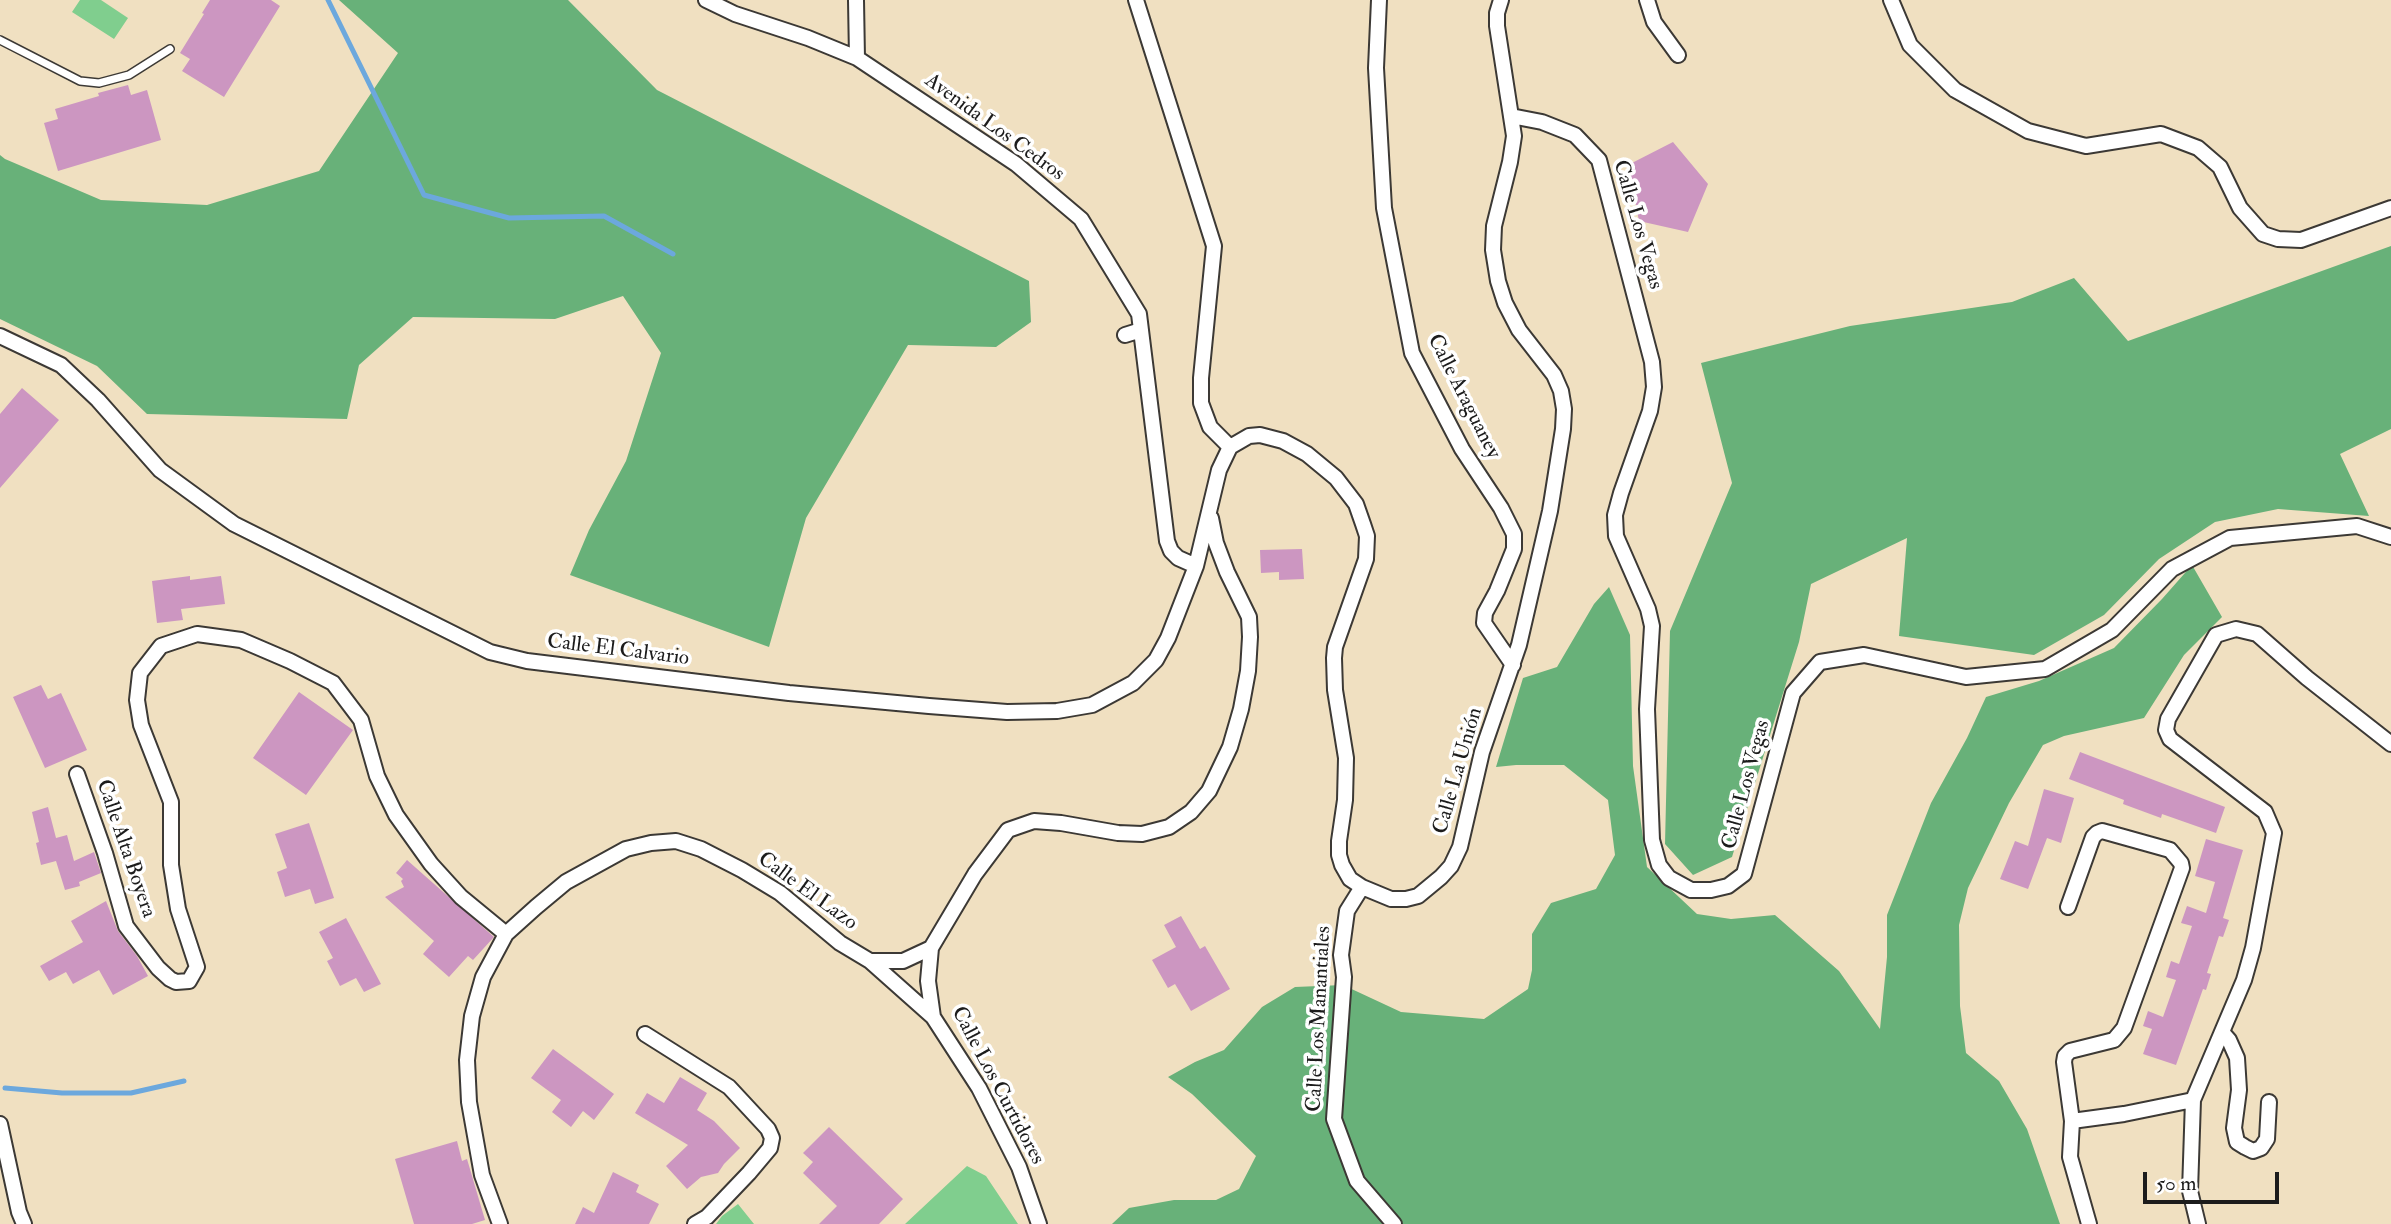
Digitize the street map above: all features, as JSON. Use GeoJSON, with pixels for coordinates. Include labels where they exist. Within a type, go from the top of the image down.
{"type":"FeatureCollection","features":[{"type":"Feature","properties":{"kind":"street","name":"Avenida Los Cedros"},"geometry":{"type":"LineString","coordinates":[[706,0],[735,7],[858,58],[1016,164],[1081,219],[1139,314],[1167,541],[1178,558],[1196,566]]}},
{"type":"Feature","properties":{"kind":"street"},"geometry":{"type":"LineString","coordinates":[[856,0],[858,58]]}},
{"type":"Feature","properties":{"kind":"street"},"geometry":{"type":"LineString","coordinates":[[1136,0],[1214,246],[1201,377],[1201,403],[1210,427],[1230,447]]}},
{"type":"Feature","properties":{"kind":"street","name":"Calle Araguaney"},"geometry":{"type":"LineString","coordinates":[[1379,0],[1376,68],[1384,208],[1412,353],[1462,449],[1501,508],[1514,534],[1514,549],[1485,613],[1484,624],[1513,665]]}},
{"type":"Feature","properties":{"kind":"street","name":"Calle La Unión"},"geometry":{"type":"LineString","coordinates":[[1362,887],[1391,899],[1406,899],[1430,888],[1451,866],[1466,829],[1482,752],[1513,665],[1550,511],[1563,429],[1561,391],[1554,374],[1519,330],[1505,303],[1493,250],[1494,226],[1514,136],[1497,26],[1501,0]]}},
{"type":"Feature","properties":{"kind":"street"},"geometry":{"type":"LineString","coordinates":[[1647,0],[1654,22],[1678,55]]}},
{"type":"Feature","properties":{"kind":"street"},"geometry":{"type":"LineString","coordinates":[[1891,0],[1910,45],[1955,90],[2028,131],[2086,146],[2161,134],[2198,148],[2220,167],[2240,208],[2263,234],[2277,239],[2301,240],[2391,208]]}},
{"type":"Feature","properties":{"kind":"street","name":"Calle Los Vegas"},"geometry":{"type":"LineString","coordinates":[[1511,116],[1542,122],[1575,135],[1599,160],[1652,362],[1654,387],[1650,411],[1615,515],[1616,536],[1648,609],[1652,626],[1647,709],[1651,840],[1659,865],[1669,878],[1691,890],[1711,890],[1728,886],[1744,874],[1793,693],[1820,662],[1864,654],[1966,677],[2045,669],[2112,630],[2172,569],[2230,538],[2357,526],[2391,537]]}},
{"type":"Feature","properties":{"kind":"street"},"geometry":{"type":"LineString","coordinates":[[1125,335],[1141,330]]}},
{"type":"Feature","properties":{"kind":"street","name":"Calle El Calvario"},"geometry":{"type":"LineString","coordinates":[[0,336],[61,365],[98,400],[160,470],[234,524],[470,643],[490,652],[527,662],[789,693],[1007,712],[1074,709],[1092,705],[1118,692],[1146,672],[1156,660],[1168,638],[1196,566],[1210,510]]}},
{"type":"Feature","properties":{"kind":"street"},"geometry":{"type":"LineString","coordinates":[[1210,510],[1219,470],[1230,447],[1249,436],[1260,435],[1296,447],[1336,478],[1361,514],[1367,536],[1366,559],[1335,647],[1334,673],[1346,758],[1339,855],[1350,878],[1362,887]]}},
{"type":"Feature","properties":{"kind":"street","name":"Calle Los Curtidores"},"geometry":{"type":"LineString","coordinates":[[1039,1224],[1019,1167],[984,1099],[933,1017],[928,981],[931,948],[975,874],[1008,830],[1034,821],[1142,834],[1170,827],[1191,812],[1209,791],[1230,747],[1241,709],[1248,671],[1249,617],[1227,572],[1212,527],[1210,510]]}},
{"type":"Feature","properties":{"kind":"street"},"geometry":{"type":"LineString","coordinates":[[1196,566],[1205,562],[1216,564],[1227,572]]}},
{"type":"Feature","properties":{"kind":"street"},"geometry":{"type":"LineString","coordinates":[[2198,1224],[2190,1191],[2193,1100],[2244,980],[2274,833],[2266,813],[2170,739],[2166,730],[2168,719],[2216,635],[2236,629],[2257,634],[2307,678],[2391,744]]}},
{"type":"Feature","properties":{"kind":"street","name":"Calle Alta Boyera"},"geometry":{"type":"LineString","coordinates":[[77,774],[105,853],[126,926],[158,968],[170,979],[176,982],[189,981],[197,967],[178,909],[171,865],[171,802],[141,725],[137,700],[140,673],[161,646],[197,634],[241,640],[333,683],[361,720],[377,776],[396,815],[431,864],[461,897],[506,934]]}},
{"type":"Feature","properties":{"kind":"street"},"geometry":{"type":"LineString","coordinates":[[2068,907],[2093,836],[2102,831],[2170,850],[2181,863],[2182,868],[2124,1028],[2115,1040],[2070,1051],[2065,1056],[2072,1121],[2070,1157],[2089,1224]]}},
{"type":"Feature","properties":{"kind":"street","name":"Calle El Lazo"},"geometry":{"type":"LineString","coordinates":[[500,1224],[482,1175],[469,1102],[467,1060],[472,1016],[483,976],[506,934],[566,882],[605,860],[639,846],[676,841],[701,849],[771,887],[840,943],[870,961],[933,1017]]}},
{"type":"Feature","properties":{"kind":"street","name":"Calle Los Manantiales"},"geometry":{"type":"LineString","coordinates":[[1362,887],[1347,911],[1341,955],[1344,977],[1334,1119],[1357,1181],[1394,1224]]}},
{"type":"Feature","properties":{"kind":"street"},"geometry":{"type":"LineString","coordinates":[[870,961],[903,961],[931,948]]}},
{"type":"Feature","properties":{"kind":"street"},"geometry":{"type":"LineString","coordinates":[[2222,1031],[2230,1040],[2237,1058],[2239,1090],[2234,1128],[2238,1142],[2253,1151],[2261,1148],[2267,1139],[2269,1102]]}},
{"type":"Feature","properties":{"kind":"street"},"geometry":{"type":"LineString","coordinates":[[645,1034],[729,1087],[768,1129],[772,1138],[770,1148],[748,1173],[707,1217],[695,1224]]}},
{"type":"Feature","properties":{"kind":"street"},"geometry":{"type":"LineString","coordinates":[[2072,1121],[2193,1100]]}},
{"type":"Feature","properties":{"kind":"street"},"geometry":{"type":"LineString","coordinates":[[0,1124],[19,1213],[24,1224]]}},
{"type":"Feature","properties":{"kind":"lane"},"geometry":{"type":"LineString","coordinates":[[0,40],[80,81],[99,83],[129,75],[170,49]]}},
{"type":"Feature","properties":{"kind":"green space"},"geometry":{"type":"Polygon","coordinates":[[[80,0],[101,0],[128,18],[114,39],[72,12],[80,0]]]}},
{"type":"Feature","properties":{"kind":"green space"},"geometry":{"type":"Polygon","coordinates":[[[339,0],[568,0],[657,90],[1029,281],[1031,322],[996,347],[908,345],[806,518],[769,647],[570,575],[589,530],[626,461],[661,353],[623,296],[555,319],[413,317],[359,365],[347,419],[147,414],[97,366],[0,319],[0,155],[101,200],[207,205],[319,171],[398,53],[339,0]]]}},
{"type":"Feature","properties":{"kind":"green space"},"geometry":{"type":"Polygon","coordinates":[[[2391,246],[2391,429],[2340,454],[2369,516],[2278,509],[2215,522],[2159,559],[2104,615],[2034,655],[1899,636],[1907,538],[1811,584],[1799,642],[1732,857],[1693,875],[1665,844],[1670,631],[1732,483],[1701,363],[1850,326],[2012,302],[2074,278],[2128,341],[2391,246]]]}},
{"type":"Feature","properties":{"kind":"green space"},"geometry":{"type":"Polygon","coordinates":[[[2192,565],[2222,617],[2184,655],[2144,718],[2064,736],[2043,745],[2009,803],[1968,888],[1959,925],[1960,1006],[1966,1053],[1999,1081],[2027,1129],[2060,1224],[1112,1224],[1129,1208],[1174,1200],[1216,1200],[1239,1189],[1256,1156],[1192,1094],[1168,1077],[1224,1050],[1262,1007],[1295,987],[1343,985],[1401,1012],[1484,1019],[1528,989],[1532,970],[1532,934],[1551,903],[1596,889],[1615,855],[1608,800],[1564,765],[1496,767],[1523,678],[1557,667],[1594,604],[1609,587],[1630,635],[1633,766],[1647,867],[1697,914],[1731,919],[1775,915],[1839,971],[1880,1029],[1887,957],[1887,915],[1931,803],[1986,697],[2039,681],[2114,648],[2192,565]]]}},
{"type":"Feature","properties":{"kind":"green space"},"geometry":{"type":"Polygon","coordinates":[[[967,1166],[986,1176],[1018,1224],[905,1224],[967,1166]]]}},
{"type":"Feature","properties":{"kind":"green space"},"geometry":{"type":"Polygon","coordinates":[[[738,1204],[754,1224],[716,1224],[722,1216],[738,1204]]]}},
{"type":"Feature","properties":{"kind":"building"},"geometry":{"type":"Polygon","coordinates":[[[210,0],[271,0],[280,6],[224,97],[182,71],[190,59],[180,53],[210,0]]]}},
{"type":"Feature","properties":{"kind":"building"},"geometry":{"type":"Polygon","coordinates":[[[128,85],[131,95],[147,90],[161,140],[58,171],[44,123],[58,119],[55,109],[128,85]]]}},
{"type":"Feature","properties":{"kind":"building"},"geometry":{"type":"Polygon","coordinates":[[[1673,142],[1708,184],[1688,232],[1639,221],[1628,165],[1673,142]]]}},
{"type":"Feature","properties":{"kind":"building"},"geometry":{"type":"Polygon","coordinates":[[[22,388],[59,420],[0,488],[0,414],[22,388]]]}},
{"type":"Feature","properties":{"kind":"building"},"geometry":{"type":"Polygon","coordinates":[[[1302,549],[1304,579],[1279,580],[1279,572],[1261,573],[1260,550],[1302,549]]]}},
{"type":"Feature","properties":{"kind":"building"},"geometry":{"type":"Polygon","coordinates":[[[190,576],[190,580],[221,576],[225,604],[181,609],[183,620],[157,623],[152,581],[190,576]]]}},
{"type":"Feature","properties":{"kind":"building"},"geometry":{"type":"Polygon","coordinates":[[[41,685],[48,699],[61,693],[87,750],[45,768],[13,697],[41,685]]]}},
{"type":"Feature","properties":{"kind":"building"},"geometry":{"type":"Polygon","coordinates":[[[299,692],[353,730],[306,795],[253,758],[299,692]]]}},
{"type":"Feature","properties":{"kind":"building"},"geometry":{"type":"Polygon","coordinates":[[[2080,752],[2225,807],[2216,833],[2162,814],[2161,818],[2123,804],[2124,800],[2069,779],[2080,752]]]}},
{"type":"Feature","properties":{"kind":"building"},"geometry":{"type":"Polygon","coordinates":[[[2044,789],[2074,798],[2061,843],[2047,838],[2028,889],[2000,879],[2015,841],[2028,846],[2044,789]]]}},
{"type":"Feature","properties":{"kind":"building"},"geometry":{"type":"Polygon","coordinates":[[[48,807],[56,838],[67,835],[74,861],[94,852],[101,873],[79,882],[80,886],[65,890],[56,861],[41,865],[32,812],[48,807]]]}},
{"type":"Feature","properties":{"kind":"building"},"geometry":{"type":"Polygon","coordinates":[[[309,823],[334,898],[315,904],[310,889],[285,897],[277,872],[287,868],[275,834],[309,823]]]}},
{"type":"Feature","properties":{"kind":"building"},"geometry":{"type":"Polygon","coordinates":[[[2206,839],[2243,850],[2223,918],[2229,920],[2223,937],[2219,936],[2207,973],[2211,974],[2206,990],[2203,989],[2176,1065],[2143,1054],[2152,1029],[2143,1026],[2148,1011],[2163,1017],[2176,980],[2166,977],[2171,961],[2179,964],[2192,926],[2181,923],[2187,906],[2206,913],[2215,882],[2195,876],[2206,839]]]}},
{"type":"Feature","properties":{"kind":"building"},"geometry":{"type":"Polygon","coordinates":[[[407,860],[494,937],[473,960],[468,956],[449,977],[423,954],[434,941],[385,897],[404,887],[401,881],[403,879],[396,873],[407,860]]]}},
{"type":"Feature","properties":{"kind":"building"},"geometry":{"type":"Polygon","coordinates":[[[106,901],[118,931],[148,976],[113,995],[99,970],[73,984],[66,972],[49,981],[40,966],[83,942],[71,921],[106,901]]]}},
{"type":"Feature","properties":{"kind":"building"},"geometry":{"type":"Polygon","coordinates":[[[1181,916],[1200,949],[1205,946],[1230,989],[1191,1011],[1175,984],[1168,988],[1152,960],[1176,947],[1164,925],[1181,916]]]}},
{"type":"Feature","properties":{"kind":"building"},"geometry":{"type":"Polygon","coordinates":[[[346,918],[381,984],[364,992],[356,978],[340,986],[327,961],[333,958],[319,932],[346,918]]]}},
{"type":"Feature","properties":{"kind":"building"},"geometry":{"type":"Polygon","coordinates":[[[553,1049],[614,1094],[594,1120],[583,1111],[571,1127],[552,1112],[561,1100],[531,1078],[553,1049]]]}},
{"type":"Feature","properties":{"kind":"building"},"geometry":{"type":"Polygon","coordinates":[[[680,1077],[707,1093],[697,1110],[714,1121],[740,1148],[718,1173],[701,1177],[687,1189],[666,1166],[688,1145],[635,1113],[647,1093],[664,1103],[680,1077]]]}},
{"type":"Feature","properties":{"kind":"building"},"geometry":{"type":"Polygon","coordinates":[[[829,1127],[903,1199],[879,1224],[819,1224],[837,1206],[803,1173],[813,1162],[803,1153],[829,1127]]]}},
{"type":"Feature","properties":{"kind":"building"},"geometry":{"type":"Polygon","coordinates":[[[457,1141],[462,1161],[467,1159],[485,1220],[472,1224],[414,1224],[395,1159],[457,1141]]]}},
{"type":"Feature","properties":{"kind":"building"},"geometry":{"type":"Polygon","coordinates":[[[613,1172],[639,1185],[636,1192],[659,1204],[649,1224],[575,1224],[583,1207],[594,1213],[613,1172]]]}},
{"type":"Feature","properties":{"kind":"waterway"},"geometry":{"type":"LineString","coordinates":[[328,0],[424,195],[509,218],[604,216],[673,254]]}},
{"type":"Feature","properties":{"kind":"waterway"},"geometry":{"type":"LineString","coordinates":[[5,1088],[62,1093],[131,1093],[184,1081]]}}]}
